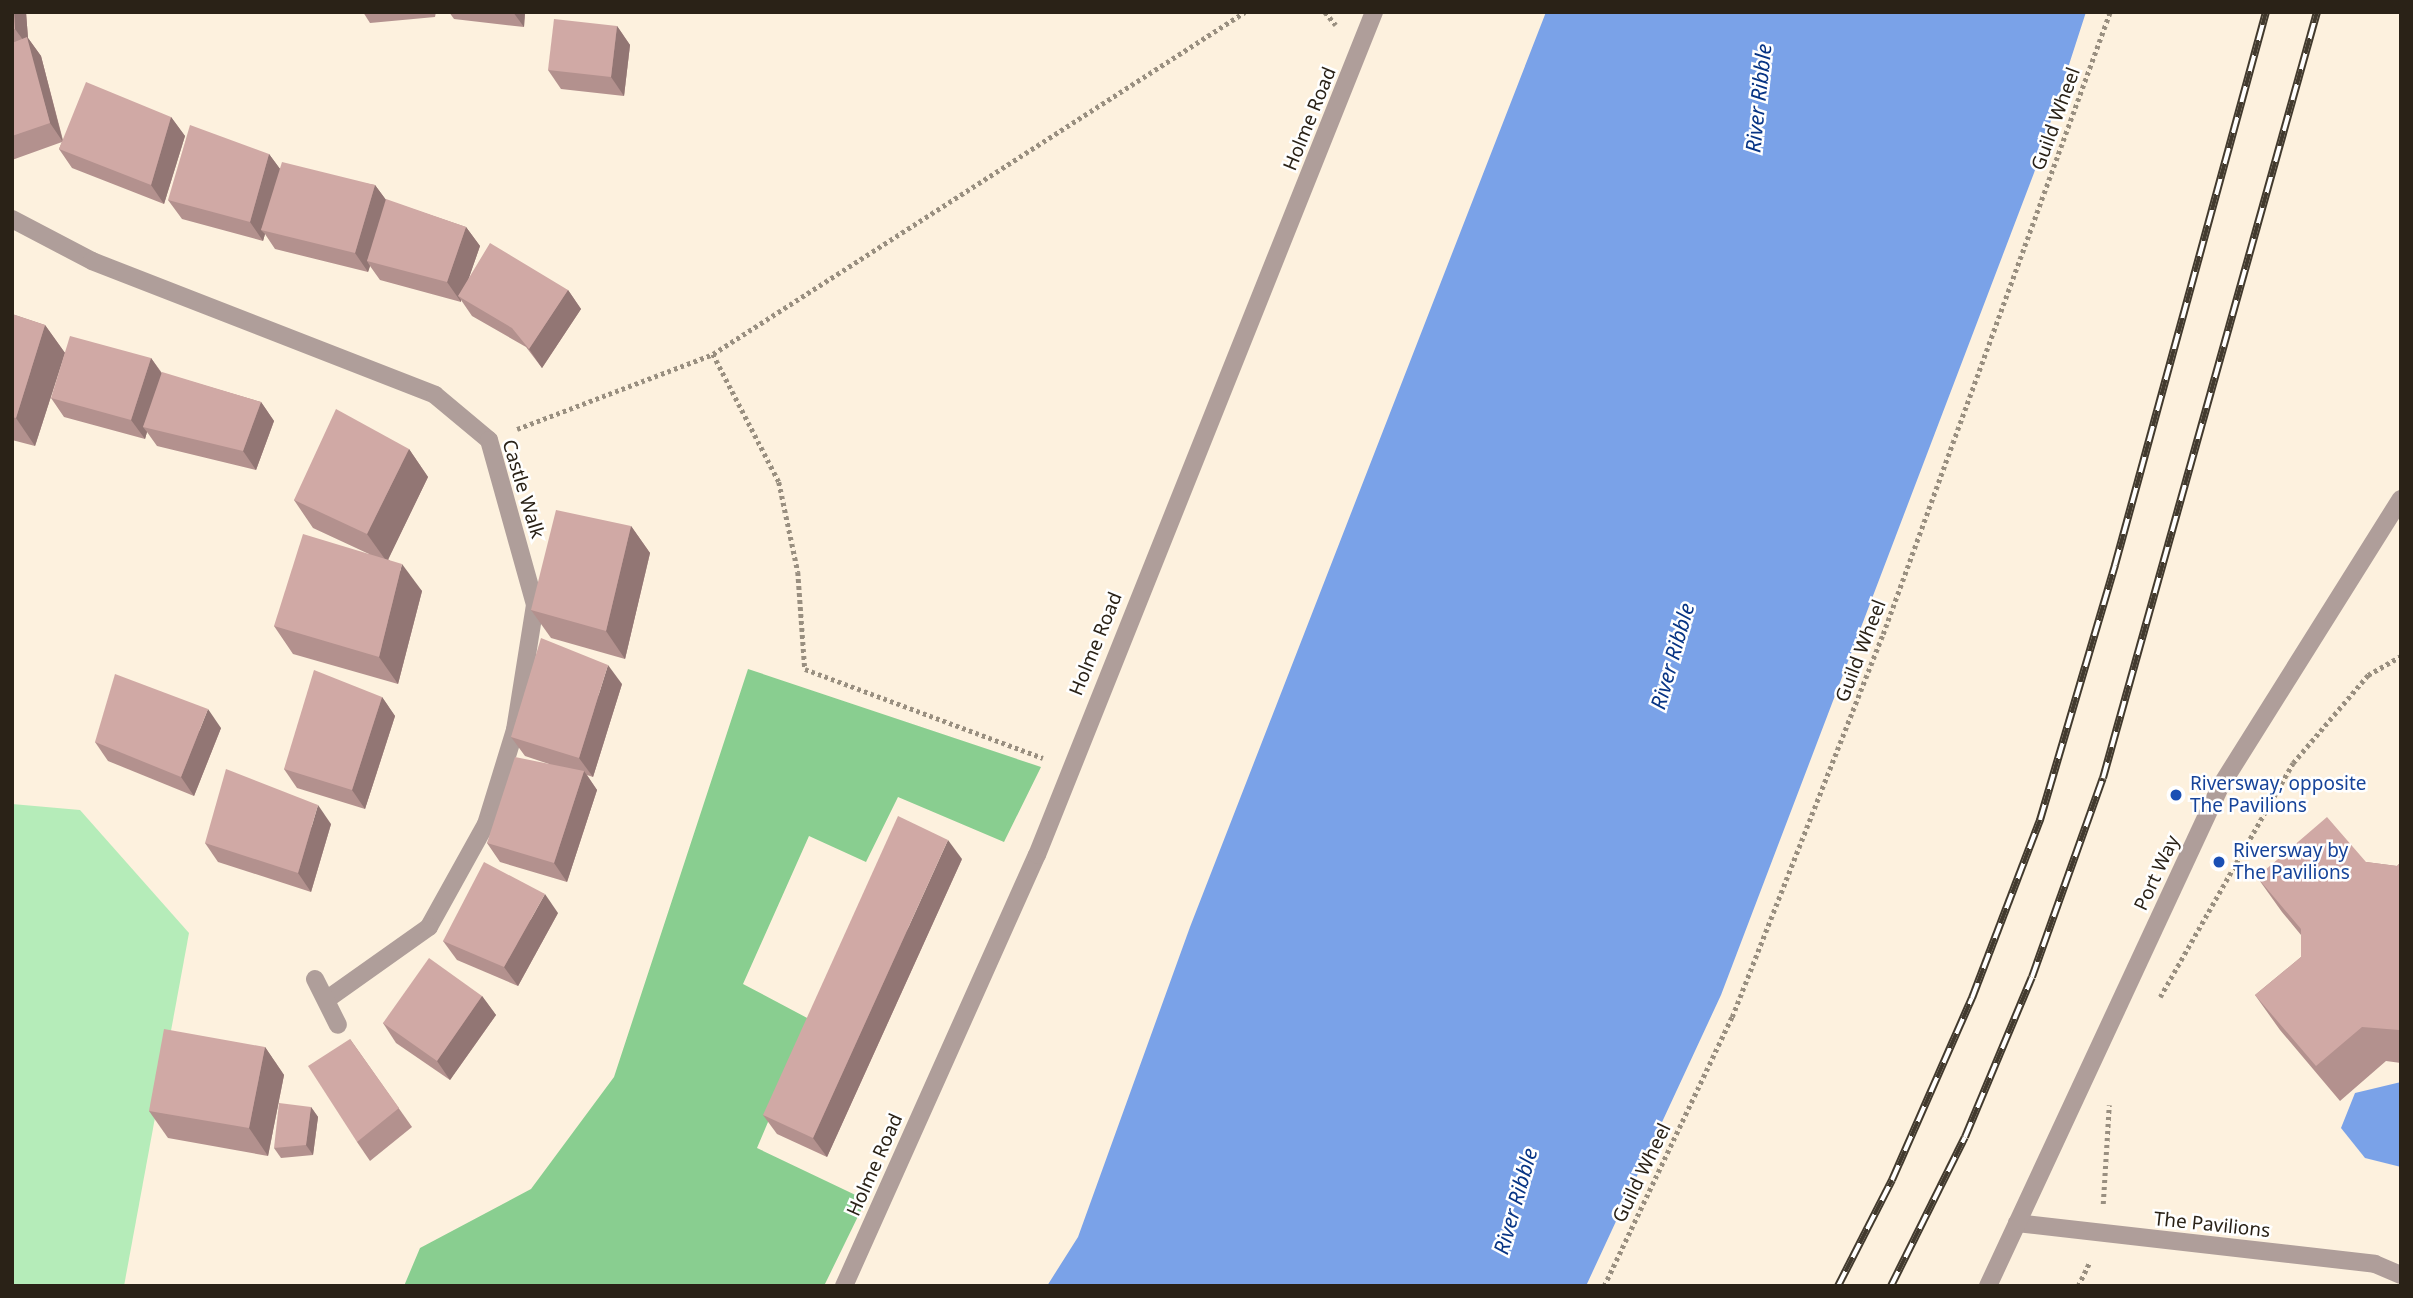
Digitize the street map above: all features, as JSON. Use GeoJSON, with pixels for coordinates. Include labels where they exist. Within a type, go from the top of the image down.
{"type":"FeatureCollection","features":[{"type":"Feature","properties":{"kind":"street","name":"Holme Road"},"geometry":{"type":"LineString","coordinates":[[844,1286],[1037,855],[1069,768],[1374,12]]}},
{"type":"Feature","properties":{"kind":"street","name":"Castle Walk"},"geometry":{"type":"LineString","coordinates":[[12,219],[92,261],[435,395],[489,440],[535,605],[515,730],[486,824],[429,927],[326,1000]]}},
{"type":"Feature","properties":{"kind":"street","name":"Port Way"},"geometry":{"type":"LineString","coordinates":[[1988,1286],[2220,787],[2401,499]]}},
{"type":"Feature","properties":{"kind":"street"},"geometry":{"type":"LineString","coordinates":[[315,979],[338,1025]]}},
{"type":"Feature","properties":{"kind":"street","name":"The Pavilions"},"geometry":{"type":"LineString","coordinates":[[2017,1223],[2375,1264],[2401,1275]]}},
{"type":"Feature","properties":{"kind":"path"},"geometry":{"type":"LineString","coordinates":[[489,440],[713,354],[1245,12]]}},
{"type":"Feature","properties":{"kind":"path","name":"Guild Wheel"},"geometry":{"type":"LineString","coordinates":[[1604,1286],[1737,1004],[1883,634],[2109,12]]}},
{"type":"Feature","properties":{"kind":"path"},"geometry":{"type":"LineString","coordinates":[[713,354],[779,482],[798,572],[805,669],[1069,768]]}},
{"type":"Feature","properties":{"kind":"path"},"geometry":{"type":"LineString","coordinates":[[2158,1000],[2293,763],[2368,675],[2401,656]]}},
{"type":"Feature","properties":{"kind":"path"},"geometry":{"type":"LineString","coordinates":[[2078,1286],[2102,1233],[2109,1097]]}},
{"type":"Feature","properties":{"kind":"green space"},"geometry":{"type":"Polygon","coordinates":[[[748,669],[1041,767],[1004,842],[898,797],[866,862],[809,836],[743,984],[811,1020],[757,1148],[866,1200],[824,1286],[404,1286],[420,1248],[531,1189],[614,1077],[748,669]]]}},
{"type":"Feature","properties":{"kind":"green space"},"geometry":{"type":"Polygon","coordinates":[[[12,804],[80,810],[189,933],[124,1286],[12,1286],[12,804]]]}},
{"type":"Feature","properties":{"kind":"water","name":"River Ribble"},"geometry":{"type":"Polygon","coordinates":[[[1546,12],[2086,12],[2034,173],[1721,995],[1586,1286],[1047,1286],[1078,1237],[1190,927],[1546,12]]]}},
{"type":"Feature","properties":{"kind":"water"},"geometry":{"type":"Polygon","coordinates":[[[2401,1082],[2401,1167],[2365,1158],[2341,1128],[2355,1093],[2401,1082]]]}},
{"type":"Feature","properties":{"kind":"building"},"geometry":{"type":"Polygon","coordinates":[[[12,12],[15,29],[12,30],[12,12]]]}},
{"type":"Feature","properties":{"kind":"building"},"geometry":{"type":"Polygon","coordinates":[[[554,19],[617,26],[611,77],[548,70],[554,19]]]}},
{"type":"Feature","properties":{"kind":"building"},"geometry":{"type":"Polygon","coordinates":[[[27,37],[50,123],[12,136],[12,43],[27,37]]]}},
{"type":"Feature","properties":{"kind":"building"},"geometry":{"type":"Polygon","coordinates":[[[86,82],[171,117],[151,185],[59,149],[86,82]]]}},
{"type":"Feature","properties":{"kind":"building"},"geometry":{"type":"Polygon","coordinates":[[[190,125],[269,154],[250,222],[168,200],[190,125]]]}},
{"type":"Feature","properties":{"kind":"building"},"geometry":{"type":"Polygon","coordinates":[[[282,162],[375,185],[355,253],[261,230],[282,162]]]}},
{"type":"Feature","properties":{"kind":"building"},"geometry":{"type":"Polygon","coordinates":[[[386,199],[466,227],[447,282],[367,261],[386,199]]]}},
{"type":"Feature","properties":{"kind":"building"},"geometry":{"type":"Polygon","coordinates":[[[490,243],[568,290],[529,349],[512,328],[458,296],[490,243]]]}},
{"type":"Feature","properties":{"kind":"building"},"geometry":{"type":"Polygon","coordinates":[[[12,314],[45,325],[16,418],[12,417],[12,314]]]}},
{"type":"Feature","properties":{"kind":"building"},"geometry":{"type":"Polygon","coordinates":[[[70,336],[151,358],[131,420],[51,398],[70,336]]]}},
{"type":"Feature","properties":{"kind":"building"},"geometry":{"type":"Polygon","coordinates":[[[162,372],[261,402],[243,451],[143,427],[162,372]]]}},
{"type":"Feature","properties":{"kind":"building"},"geometry":{"type":"Polygon","coordinates":[[[336,409],[409,449],[367,534],[294,500],[336,409]]]}},
{"type":"Feature","properties":{"kind":"building"},"geometry":{"type":"Polygon","coordinates":[[[556,510],[631,526],[606,631],[531,610],[556,510]]]}},
{"type":"Feature","properties":{"kind":"building"},"geometry":{"type":"Polygon","coordinates":[[[303,534],[402,564],[379,657],[274,626],[303,534]]]}},
{"type":"Feature","properties":{"kind":"building"},"geometry":{"type":"Polygon","coordinates":[[[541,638],[608,665],[579,758],[511,737],[541,638]]]}},
{"type":"Feature","properties":{"kind":"building"},"geometry":{"type":"Polygon","coordinates":[[[314,670],[382,697],[352,790],[284,769],[314,670]]]}},
{"type":"Feature","properties":{"kind":"building"},"geometry":{"type":"Polygon","coordinates":[[[115,674],[208,709],[181,777],[95,742],[115,674]]]}},
{"type":"Feature","properties":{"kind":"building"},"geometry":{"type":"Polygon","coordinates":[[[515,757],[584,771],[554,863],[487,843],[515,757]]]}},
{"type":"Feature","properties":{"kind":"building"},"geometry":{"type":"Polygon","coordinates":[[[226,769],[318,805],[298,873],[205,843],[226,769]]]}},
{"type":"Feature","properties":{"kind":"building"},"geometry":{"type":"Polygon","coordinates":[[[898,816],[948,840],[813,1138],[763,1115],[898,816]]]}},
{"type":"Feature","properties":{"kind":"building"},"geometry":{"type":"Polygon","coordinates":[[[2327,817],[2366,862],[2397,866],[2401,862],[2401,1032],[2362,1027],[2316,1066],[2255,995],[2301,957],[2301,929],[2257,877],[2327,817]]]}},
{"type":"Feature","properties":{"kind":"building"},"geometry":{"type":"Polygon","coordinates":[[[484,862],[545,894],[504,967],[443,941],[484,862]]]}},
{"type":"Feature","properties":{"kind":"building"},"geometry":{"type":"Polygon","coordinates":[[[429,958],[482,996],[437,1061],[383,1023],[429,958]]]}},
{"type":"Feature","properties":{"kind":"building"},"geometry":{"type":"Polygon","coordinates":[[[164,1029],[265,1047],[249,1128],[149,1111],[164,1029]]]}},
{"type":"Feature","properties":{"kind":"building"},"geometry":{"type":"Polygon","coordinates":[[[350,1039],[399,1108],[357,1142],[308,1066],[350,1039]]]}},
{"type":"Feature","properties":{"kind":"building"},"geometry":{"type":"Polygon","coordinates":[[[279,1103],[311,1107],[306,1145],[274,1148],[279,1103]]]}},
{"type":"Feature","properties":{"kind":"railway"},"geometry":{"type":"LineString","coordinates":[[1838,1286],[1892,1180],[1972,998],[2040,820],[2115,565],[2266,12]]}},
{"type":"Feature","properties":{"kind":"railway"},"geometry":{"type":"LineString","coordinates":[[1891,1286],[1965,1137],[2032,977],[2103,778],[2317,12]]}},
{"type":"Feature","properties":{"kind":"place","name":"Riversway, opposite The Pavilions"},"geometry":{"type":"Point","coordinates":[2176,795]}},
{"type":"Feature","properties":{"kind":"place","name":"Riversway by The Pavilions"},"geometry":{"type":"Point","coordinates":[2219,862]}}]}
